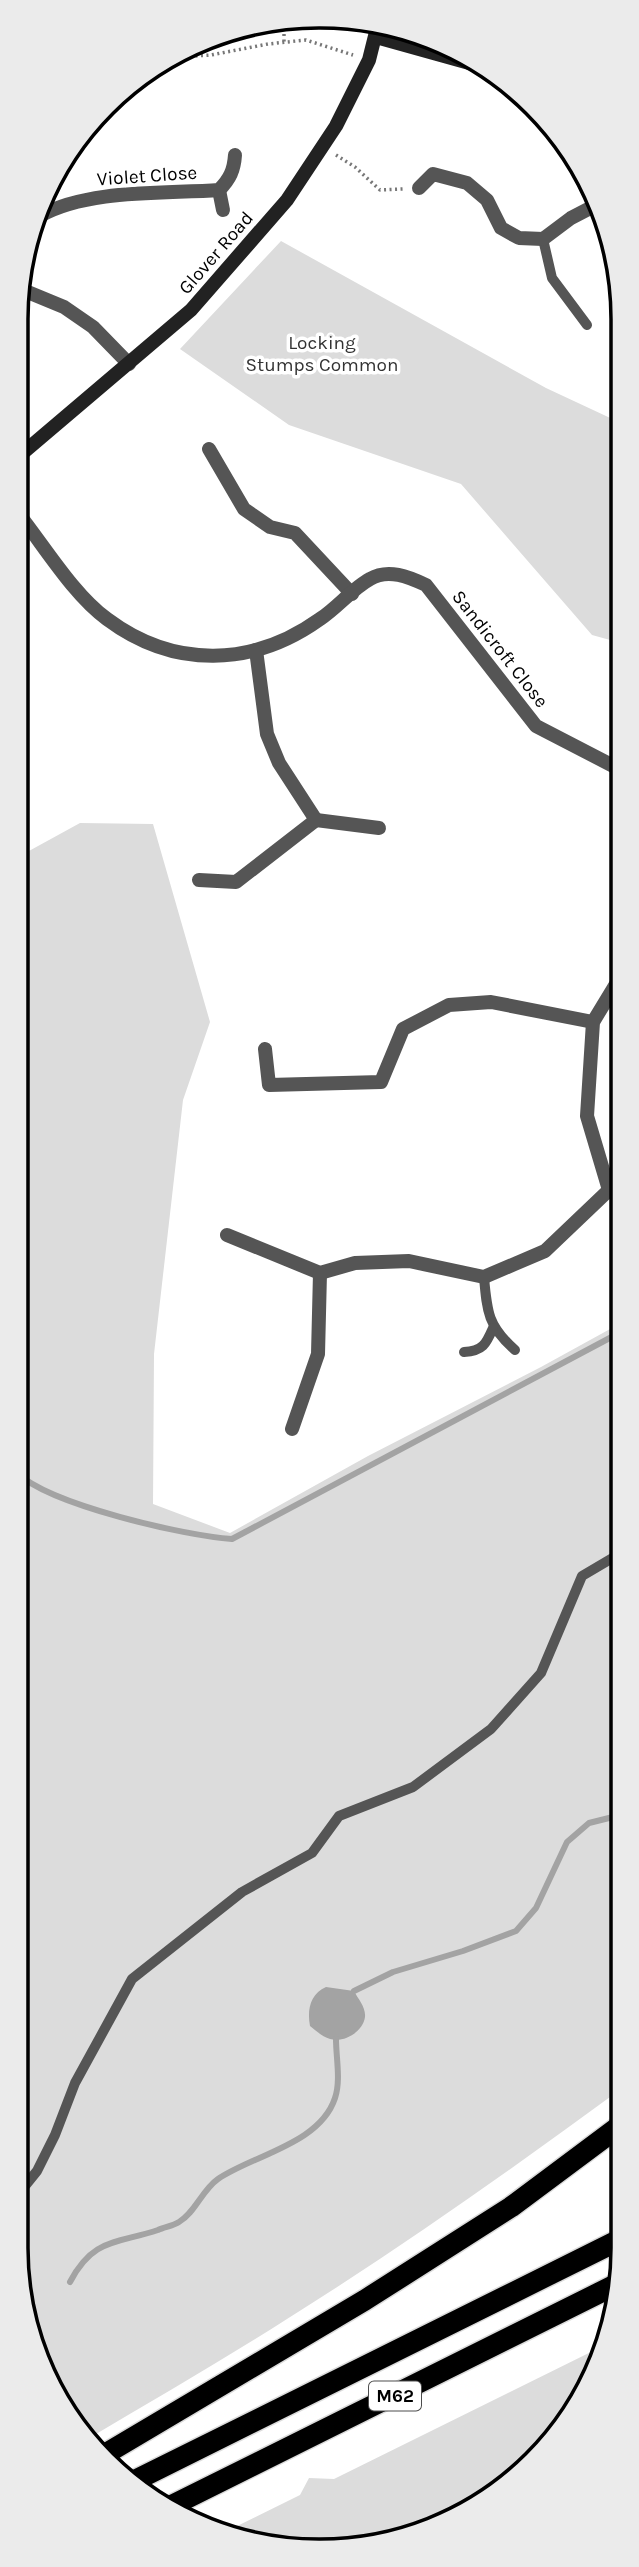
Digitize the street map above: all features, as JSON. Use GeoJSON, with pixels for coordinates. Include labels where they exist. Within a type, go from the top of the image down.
{"type":"FeatureCollection","features":[{"type":"Feature","properties":{"kind":"highway"},"geometry":{"type":"LineString","coordinates":[[110,2451],[365,2300],[510,2207],[611,2132]]}},
{"type":"Feature","properties":{"kind":"highway","name":"M62"},"geometry":{"type":"LineString","coordinates":[[140,2478],[611,2244]]}},
{"type":"Feature","properties":{"kind":"highway","name":"M62"},"geometry":{"type":"LineString","coordinates":[[178,2502],[608,2289]]}},
{"type":"Feature","properties":{"kind":"street","name":"Glover Road"},"geometry":{"type":"LineString","coordinates":[[28,449],[191,310],[287,200],[336,126],[369,60],[376,34]]}},
{"type":"Feature","properties":{"kind":"street","name":"Violet Close"},"geometry":{"type":"LineString","coordinates":[[48,212],[67,204],[96,197],[219,190],[234,169],[235,155]]}},
{"type":"Feature","properties":{"kind":"street"},"geometry":{"type":"LineString","coordinates":[[419,188],[433,174],[467,183],[487,200],[501,228],[519,238],[543,239],[571,218],[589,209]]}},
{"type":"Feature","properties":{"kind":"street"},"geometry":{"type":"LineString","coordinates":[[219,190],[223,210]]}},
{"type":"Feature","properties":{"kind":"street"},"geometry":{"type":"LineString","coordinates":[[29,293],[64,307],[93,327],[129,364]]}},
{"type":"Feature","properties":{"kind":"street"},"geometry":{"type":"LineString","coordinates":[[209,449],[244,509],[270,527],[295,533],[352,594]]}},
{"type":"Feature","properties":{"kind":"street","name":"Sandicroft Close"},"geometry":{"type":"LineString","coordinates":[[28,526],[81,593],[106,618],[135,638],[166,650],[192,656],[220,657],[256,650],[319,620],[370,578],[387,574],[406,576],[426,586],[536,726],[611,765]]}},
{"type":"Feature","properties":{"kind":"street"},"geometry":{"type":"LineString","coordinates":[[256,650],[267,734],[279,763],[316,820]]}},
{"type":"Feature","properties":{"kind":"street"},"geometry":{"type":"LineString","coordinates":[[199,880],[236,882],[316,820],[379,828]]}},
{"type":"Feature","properties":{"kind":"street"},"geometry":{"type":"LineString","coordinates":[[227,1235],[320,1273],[355,1263],[409,1261],[484,1277],[545,1251],[609,1190],[587,1116],[593,1022],[611,992]]}},
{"type":"Feature","properties":{"kind":"street"},"geometry":{"type":"LineString","coordinates":[[265,1049],[269,1085],[381,1082],[403,1029],[449,1005],[491,1002],[593,1022]]}},
{"type":"Feature","properties":{"kind":"street"},"geometry":{"type":"LineString","coordinates":[[292,1429],[317,1354],[320,1273]]}},
{"type":"Feature","properties":{"kind":"lane"},"geometry":{"type":"LineString","coordinates":[[543,239],[552,278],[587,325]]}},
{"type":"Feature","properties":{"kind":"lane"},"geometry":{"type":"LineString","coordinates":[[484,1277],[493,1328],[515,1350]]}},
{"type":"Feature","properties":{"kind":"lane"},"geometry":{"type":"LineString","coordinates":[[464,1352],[477,1351],[487,1341],[493,1328]]}},
{"type":"Feature","properties":{"kind":"lane"},"geometry":{"type":"LineString","coordinates":[[28,2182],[37,2171],[55,2135],[75,2083],[132,1979],[242,1892],[312,1853],[339,1816],[413,1787],[491,1729],[541,1673],[582,1576],[611,1559]]}},
{"type":"Feature","properties":{"kind":"path"},"geometry":{"type":"LineString","coordinates":[[284,30],[284,43]]}},
{"type":"Feature","properties":{"kind":"path"},"geometry":{"type":"LineString","coordinates":[[195,56],[306,40],[369,60]]}},
{"type":"Feature","properties":{"kind":"path"},"geometry":{"type":"LineString","coordinates":[[323,147],[355,167],[380,190],[419,188]]}},
{"type":"Feature","properties":{"kind":"green space","name":"Locking Stumps Common"},"geometry":{"type":"Polygon","coordinates":[[[281,241],[546,388],[611,418],[611,640],[592,635],[461,484],[289,425],[180,349],[281,241]]]}},
{"type":"Feature","properties":{"kind":"green space"},"geometry":{"type":"Polygon","coordinates":[[[80,823],[153,824],[210,1022],[183,1100],[154,1354],[153,1504],[230,1533],[368,1456],[611,1328],[611,2096],[498,2178],[330,2292],[95,2434],[67,2393],[43,2341],[30,2286],[28,2248],[28,852],[80,823]]]}},
{"type":"Feature","properties":{"kind":"green space"},"geometry":{"type":"Polygon","coordinates":[[[592,2351],[572,2393],[539,2440],[497,2479],[448,2509],[413,2524],[358,2537],[281,2537],[236,2527],[300,2495],[309,2478],[334,2479],[592,2351]]]}},
{"type":"Feature","properties":{"kind":"shaded area"},"geometry":{"type":"Polygon","coordinates":[[[326,1987],[354,1991],[363,2006],[365,2017],[361,2027],[347,2038],[330,2039],[310,2026],[309,2014],[313,1998],[326,1987]]]}},
{"type":"Feature","properties":{"kind":"waterway"},"geometry":{"type":"LineString","coordinates":[[28,1481],[58,1496],[120,1517],[183,1532],[232,1539],[611,1337]]}},
{"type":"Feature","properties":{"kind":"waterway"},"geometry":{"type":"LineString","coordinates":[[354,1991],[393,1972],[463,1951],[516,1931],[536,1908],[567,1842],[589,1823],[611,1818]]}},
{"type":"Feature","properties":{"kind":"waterway"},"geometry":{"type":"LineString","coordinates":[[70,2282],[88,2257],[97,2250],[177,2223],[190,2213],[207,2189],[218,2179],[301,2138],[315,2127],[327,2114],[337,2091],[336,2039]]}}]}
